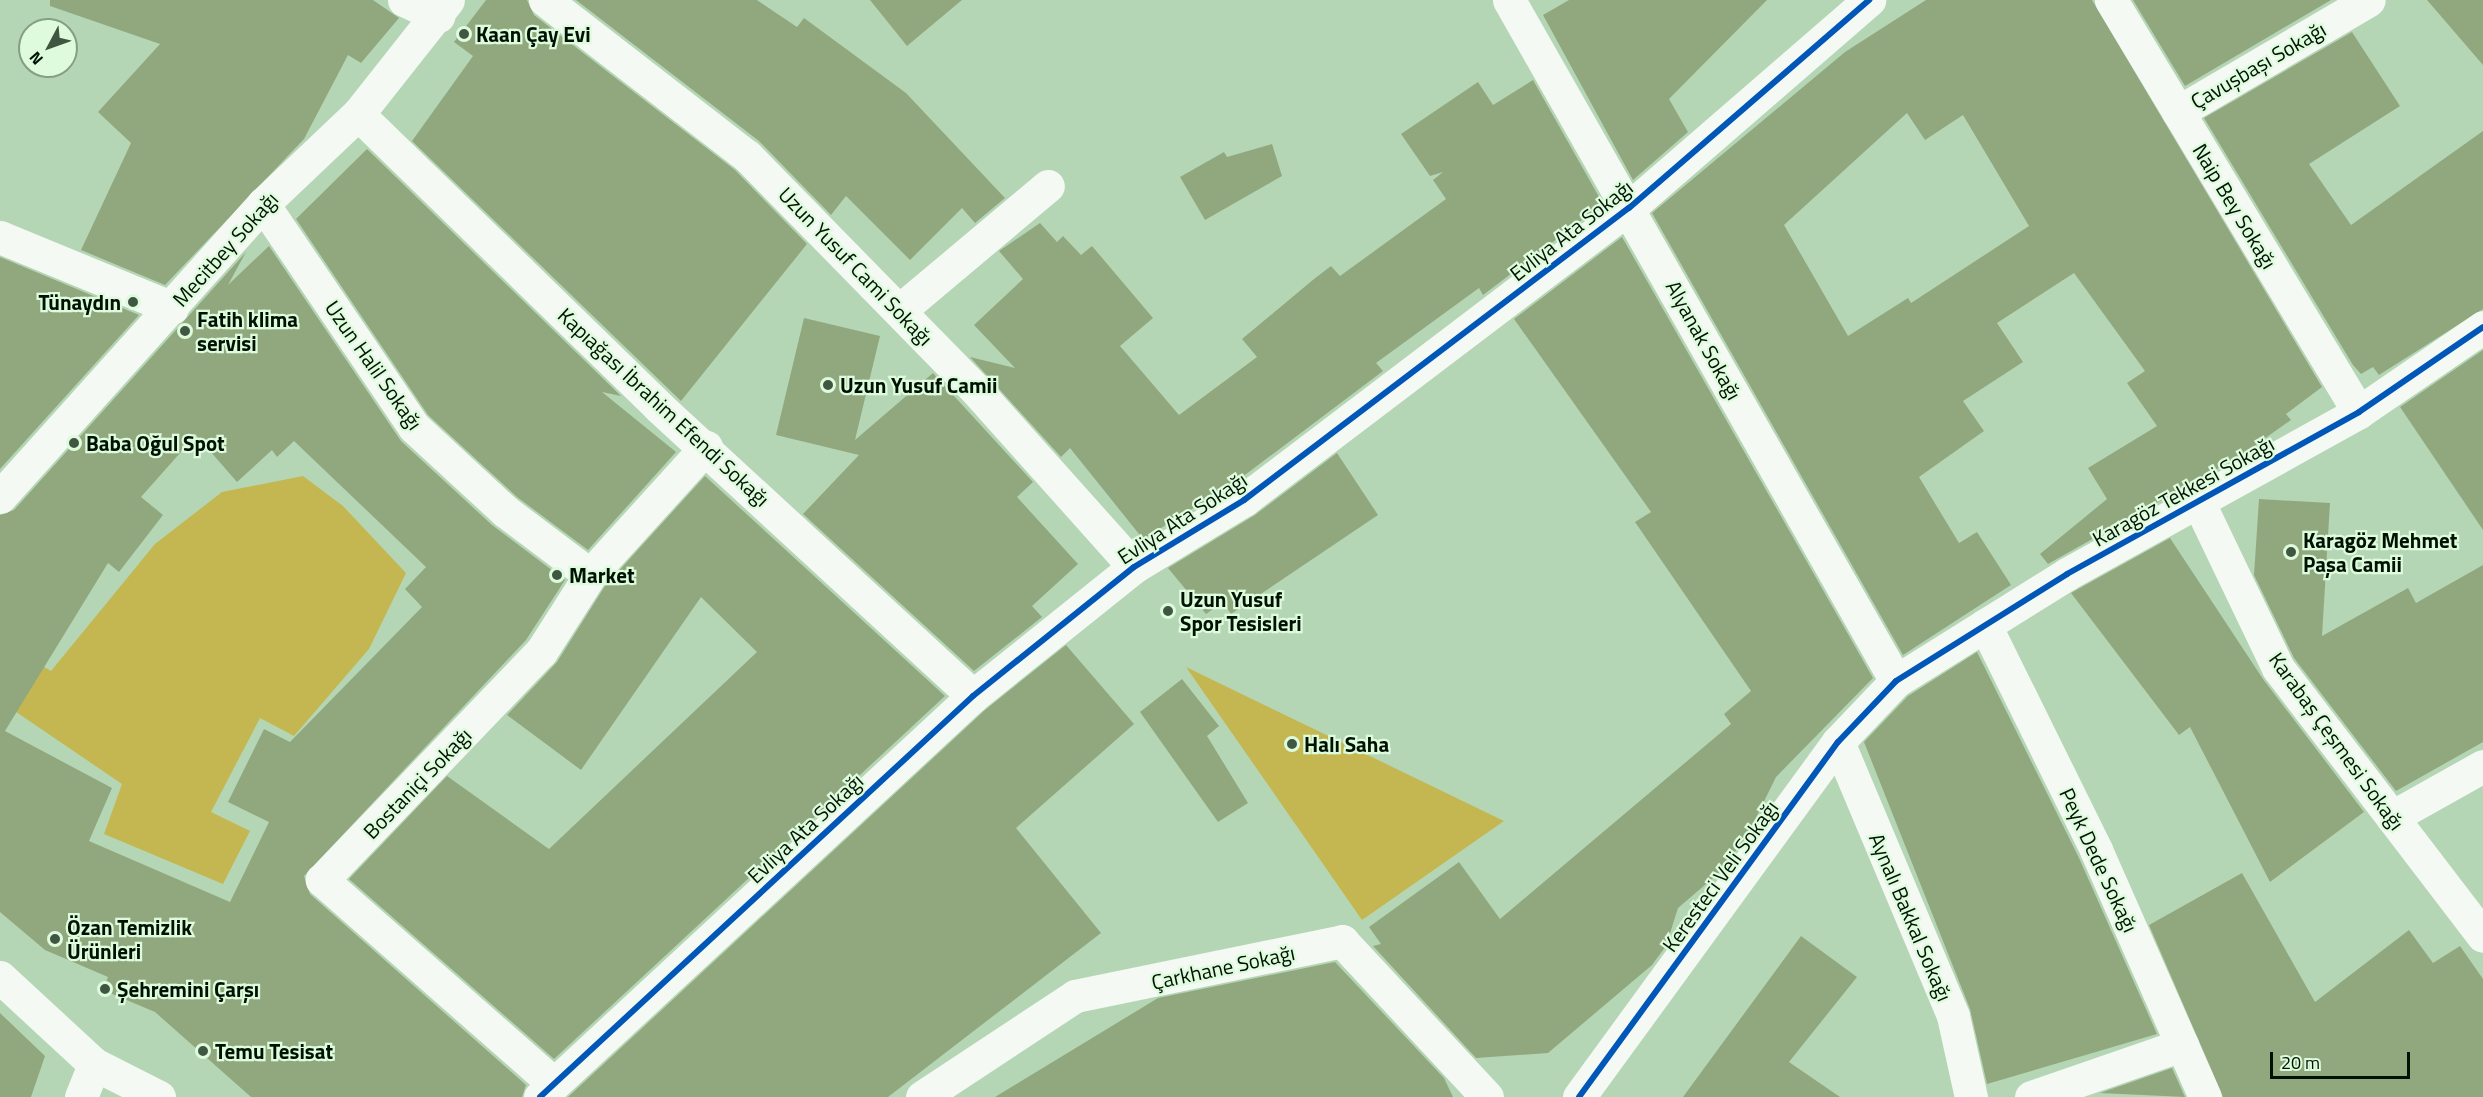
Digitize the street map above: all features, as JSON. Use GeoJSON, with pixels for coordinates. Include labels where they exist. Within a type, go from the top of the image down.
{"type":"FeatureCollection","features":[{"type":"Feature","properties":{"kind":"street"},"geometry":{"type":"LineString","coordinates":[[404,0],[443,8]]}},
{"type":"Feature","properties":{"kind":"street","name":"Uzun Yusuf Cami Sokağı"},"geometry":{"type":"LineString","coordinates":[[545,0],[747,156],[900,310],[1134,567]]}},
{"type":"Feature","properties":{"kind":"street","name":"Evliya Ata Sokağı"},"geometry":{"type":"LineString","coordinates":[[546,1090],[973,696],[1134,567],[1244,500],[1629,208],[1869,0]]}},
{"type":"Feature","properties":{"kind":"street","name":"Naip Bey Sokağı"},"geometry":{"type":"LineString","coordinates":[[2111,0],[2359,412]]}},
{"type":"Feature","properties":{"kind":"street","name":"Çavuşbaşı Sokağı"},"geometry":{"type":"LineString","coordinates":[[2178,112],[2369,0]]}},
{"type":"Feature","properties":{"kind":"street","name":"Alyanak Sokağı"},"geometry":{"type":"LineString","coordinates":[[1514,2],[1896,681]]}},
{"type":"Feature","properties":{"kind":"street","name":"Meсitbey Sokağı"},"geometry":{"type":"LineString","coordinates":[[0,497],[263,204],[358,114],[443,8]]}},
{"type":"Feature","properties":{"kind":"street","name":"Kapıağası İbrahim Efendi Sokağı"},"geometry":{"type":"LineString","coordinates":[[358,114],[706,447],[973,696]]}},
{"type":"Feature","properties":{"kind":"street"},"geometry":{"type":"LineString","coordinates":[[900,310],[1048,186]]}},
{"type":"Feature","properties":{"kind":"street","name":"Uzun Halil Sokağı"},"geometry":{"type":"LineString","coordinates":[[263,204],[414,427],[505,511],[590,575]]}},
{"type":"Feature","properties":{"kind":"street"},"geometry":{"type":"LineString","coordinates":[[0,237],[172,308]]}},
{"type":"Feature","properties":{"kind":"street","name":"Karagöz Tekkesi Sokağı"},"geometry":{"type":"LineString","coordinates":[[1896,681],[1985,625],[2198,501],[2359,412],[2483,327]]}},
{"type":"Feature","properties":{"kind":"street","name":"Bostaniçi Sokağı"},"geometry":{"type":"LineString","coordinates":[[546,1090],[322,880],[541,652],[590,575],[706,447]]}},
{"type":"Feature","properties":{"kind":"street","name":"Karabaş Çeşmesi Sokağı"},"geometry":{"type":"LineString","coordinates":[[2198,501],[2278,668],[2483,936]]}},
{"type":"Feature","properties":{"kind":"street","name":"Peyk Dede Sokağı"},"geometry":{"type":"LineString","coordinates":[[1985,625],[2096,850],[2205,1097]]}},
{"type":"Feature","properties":{"kind":"street","name":"Keresteci Veli Sokağı"},"geometry":{"type":"LineString","coordinates":[[1579,1097],[1838,742],[1896,681]]}},
{"type":"Feature","properties":{"kind":"street","name":"Aynalı Bakkal Sokağı"},"geometry":{"type":"LineString","coordinates":[[1838,742],[1953,1016],[1971,1097]]}},
{"type":"Feature","properties":{"kind":"street"},"geometry":{"type":"LineString","coordinates":[[2392,817],[2483,766]]}},
{"type":"Feature","properties":{"kind":"street","name":"Çarkhane Sokağı"},"geometry":{"type":"LineString","coordinates":[[922,1097],[1076,996],[1342,941],[1487,1097]]}},
{"type":"Feature","properties":{"kind":"street"},"geometry":{"type":"LineString","coordinates":[[0,977],[94,1064],[159,1097]]}},
{"type":"Feature","properties":{"kind":"street"},"geometry":{"type":"LineString","coordinates":[[2031,1097],[2182,1045]]}},
{"type":"Feature","properties":{"kind":"street"},"geometry":{"type":"LineString","coordinates":[[81,1097],[94,1064]]}},
{"type":"Feature","properties":{"kind":"shaded area"},"geometry":{"type":"Polygon","coordinates":[[[303,476],[343,506],[406,573],[369,649],[294,736],[260,718],[211,812],[250,831],[223,884],[104,834],[122,784],[0,701],[0,641],[51,671],[155,544],[222,492],[303,476]]]}},
{"type":"Feature","properties":{"kind":"shaded area","name":"Halı Saha"},"geometry":{"type":"Polygon","coordinates":[[[1186,667],[1504,821],[1362,920],[1186,667]]]}},
{"type":"Feature","properties":{"kind":"building"},"geometry":{"type":"Polygon","coordinates":[[[50,0],[373,0],[399,18],[361,63],[348,55],[304,139],[165,285],[81,250],[131,143],[98,112],[160,44],[50,6],[50,0]]]}},
{"type":"Feature","properties":{"kind":"building"},"geometry":{"type":"Polygon","coordinates":[[[486,0],[527,0],[534,15],[735,170],[807,244],[681,401],[412,141],[473,56],[454,42],[486,0]]]}},
{"type":"Feature","properties":{"kind":"building"},"geometry":{"type":"Polygon","coordinates":[[[576,0],[757,0],[797,27],[804,18],[906,93],[1005,198],[975,223],[962,208],[910,260],[846,196],[831,215],[759,141],[576,0]]]}},
{"type":"Feature","properties":{"kind":"building"},"geometry":{"type":"Polygon","coordinates":[[[870,0],[962,0],[907,46],[870,0]]]}},
{"type":"Feature","properties":{"kind":"building"},"geometry":{"type":"Polygon","coordinates":[[[1569,0],[1767,0],[1669,99],[1688,132],[1633,180],[1543,15],[1569,0]]]}},
{"type":"Feature","properties":{"kind":"building"},"geometry":{"type":"Polygon","coordinates":[[[1926,0],[2092,0],[2322,387],[2286,414],[2291,420],[2240,456],[2048,564],[2040,554],[2107,499],[2088,468],[2157,426],[2127,383],[2145,371],[2074,273],[1997,323],[2023,362],[1963,401],[1984,431],[1919,477],[1959,543],[1977,532],[2011,585],[1903,655],[1652,213],[1845,52],[1926,0]],[[1907,113],[1784,225],[1848,336],[1908,298],[1911,303],[2029,226],[1963,115],[1925,140],[1907,113]]]}},
{"type":"Feature","properties":{"kind":"building"},"geometry":{"type":"Polygon","coordinates":[[[2133,0],[2331,0],[2185,86],[2133,0]]]}},
{"type":"Feature","properties":{"kind":"building"},"geometry":{"type":"Polygon","coordinates":[[[2427,0],[2483,0],[2483,65],[2427,0]]]}},
{"type":"Feature","properties":{"kind":"building"},"geometry":{"type":"Polygon","coordinates":[[[2352,32],[2400,106],[2309,164],[2351,225],[2483,131],[2483,309],[2379,375],[2373,367],[2361,374],[2353,365],[2204,118],[2352,32]]]}},
{"type":"Feature","properties":{"kind":"building"},"geometry":{"type":"Polygon","coordinates":[[[1533,80],[1603,204],[1483,295],[1479,288],[1376,363],[1383,371],[1233,484],[1143,539],[1070,448],[1061,457],[970,357],[1015,368],[974,325],[1023,279],[999,251],[1040,223],[1057,242],[1063,236],[1081,255],[1092,246],[1153,318],[1120,346],[1179,415],[1257,357],[1242,339],[1314,279],[1331,266],[1340,276],[1446,199],[1433,180],[1443,172],[1430,176],[1401,134],[1478,82],[1493,105],[1533,80]]]}},
{"type":"Feature","properties":{"kind":"building"},"geometry":{"type":"Polygon","coordinates":[[[1272,144],[1282,176],[1205,220],[1180,177],[1224,152],[1227,157],[1272,144]]]}},
{"type":"Feature","properties":{"kind":"building"},"geometry":{"type":"Polygon","coordinates":[[[367,149],[621,396],[602,392],[676,452],[588,550],[517,497],[428,415],[296,219],[367,149]]]}},
{"type":"Feature","properties":{"kind":"building"},"geometry":{"type":"Polygon","coordinates":[[[1622,237],[1873,678],[1776,777],[1748,834],[1720,872],[1678,908],[1666,946],[1652,965],[1548,1053],[1476,1058],[1373,946],[1381,944],[1369,927],[1459,862],[1500,919],[1731,724],[1724,714],[1751,691],[1635,522],[1651,512],[1514,319],[1622,237]]]}},
{"type":"Feature","properties":{"kind":"building"},"geometry":{"type":"Polygon","coordinates":[[[269,246],[401,441],[492,525],[565,580],[526,640],[304,876],[310,894],[526,1085],[522,1097],[251,1097],[155,1012],[103,990],[108,977],[45,950],[0,912],[0,515],[14,510],[246,252],[228,285],[269,246]],[[196,435],[141,497],[163,515],[119,572],[108,563],[5,731],[112,788],[89,841],[230,902],[269,822],[228,802],[264,729],[290,742],[422,607],[405,589],[426,567],[294,441],[277,457],[272,450],[237,482],[196,435]]]}},
{"type":"Feature","properties":{"kind":"building"},"geometry":{"type":"Polygon","coordinates":[[[0,257],[139,315],[0,469],[0,257]]]}},
{"type":"Feature","properties":{"kind":"building"},"geometry":{"type":"Polygon","coordinates":[[[804,318],[880,336],[855,440],[933,373],[1033,482],[1017,497],[1078,564],[1032,606],[1042,617],[974,671],[803,514],[859,455],[776,435],[804,318]]]}},
{"type":"Feature","properties":{"kind":"building"},"geometry":{"type":"Polygon","coordinates":[[[2483,350],[2483,530],[2400,407],[2483,350]]]}},
{"type":"Feature","properties":{"kind":"building"},"geometry":{"type":"Polygon","coordinates":[[[1337,453],[1378,515],[1231,614],[1223,602],[1206,614],[1168,568],[1255,515],[1337,453]]]}},
{"type":"Feature","properties":{"kind":"building"},"geometry":{"type":"Polygon","coordinates":[[[705,476],[945,696],[554,1059],[349,879],[447,776],[549,849],[757,652],[701,597],[581,770],[507,715],[557,662],[605,586],[705,476]]]}},
{"type":"Feature","properties":{"kind":"building"},"geometry":{"type":"Polygon","coordinates":[[[2259,499],[2330,503],[2322,636],[2408,588],[2416,603],[2483,565],[2483,742],[2396,791],[2294,658],[2254,575],[2259,499]]]}},
{"type":"Feature","properties":{"kind":"building"},"geometry":{"type":"Polygon","coordinates":[[[2170,538],[2263,679],[2364,812],[2270,882],[2190,727],[2179,735],[2071,593],[2170,538]]]}},
{"type":"Feature","properties":{"kind":"building"},"geometry":{"type":"Polygon","coordinates":[[[1066,645],[1134,724],[1016,828],[1101,933],[888,1097],[568,1097],[985,710],[1066,645]]]}},
{"type":"Feature","properties":{"kind":"building"},"geometry":{"type":"Polygon","coordinates":[[[1977,652],[2079,858],[2157,1034],[1987,1084],[1970,1009],[1864,742],[1908,696],[1977,652]]]}},
{"type":"Feature","properties":{"kind":"building"},"geometry":{"type":"Polygon","coordinates":[[[1182,679],[1219,726],[1207,736],[1248,803],[1218,822],[1140,712],[1182,679]]]}},
{"type":"Feature","properties":{"kind":"building"},"geometry":{"type":"Polygon","coordinates":[[[2242,873],[2315,1002],[2409,930],[2433,963],[2460,946],[2483,979],[2483,1097],[2223,1097],[2149,925],[2242,873]]]}},
{"type":"Feature","properties":{"kind":"building"},"geometry":{"type":"Polygon","coordinates":[[[1801,936],[1857,977],[1789,1062],[1840,1097],[1683,1097],[1801,936]]]}},
{"type":"Feature","properties":{"kind":"building"},"geometry":{"type":"Polygon","coordinates":[[[1335,962],[1444,1078],[1453,1097],[995,1097],[1158,998],[1335,962]]]}},
{"type":"Feature","properties":{"kind":"building"},"geometry":{"type":"Polygon","coordinates":[[[0,1013],[45,1056],[31,1097],[0,1097],[0,1013]]]}},
{"type":"Feature","properties":{"kind":"building"},"geometry":{"type":"Polygon","coordinates":[[[2172,1068],[2185,1097],[2100,1093],[2172,1068]]]}},
{"type":"Feature","properties":{"kind":"cycle path"},"geometry":{"type":"LineString","coordinates":[[540,1097],[973,696],[1134,567],[1244,500],[1629,208],[1869,0]]}},
{"type":"Feature","properties":{"kind":"cycle path"},"geometry":{"type":"LineString","coordinates":[[1579,1097],[1838,742],[1896,681],[2067,574],[2359,412],[2483,327]]}},
{"type":"Feature","properties":{"kind":"place","name":"Kaan Çay Evi"},"geometry":{"type":"Point","coordinates":[464,34]}},
{"type":"Feature","properties":{"kind":"place","name":"Tünaydın"},"geometry":{"type":"Point","coordinates":[133,302]}},
{"type":"Feature","properties":{"kind":"place","name":"Fatih klima servisi"},"geometry":{"type":"Point","coordinates":[185,331]}},
{"type":"Feature","properties":{"kind":"place","name":"Uzun Yusuf Camii"},"geometry":{"type":"Point","coordinates":[828,385]}},
{"type":"Feature","properties":{"kind":"place","name":"Baba Oğul Spot"},"geometry":{"type":"Point","coordinates":[74,443]}},
{"type":"Feature","properties":{"kind":"place","name":"Karagöz Mehmet Paşa Camii"},"geometry":{"type":"Point","coordinates":[2291,552]}},
{"type":"Feature","properties":{"kind":"place","name":"Market"},"geometry":{"type":"Point","coordinates":[557,575]}},
{"type":"Feature","properties":{"kind":"place","name":"Uzun Yusuf Spor Tesisleri"},"geometry":{"type":"Point","coordinates":[1168,611]}},
{"type":"Feature","properties":{"kind":"place","name":"Halı Saha"},"geometry":{"type":"Point","coordinates":[1292,744]}},
{"type":"Feature","properties":{"kind":"place","name":"Özan Temizlik Ürünleri"},"geometry":{"type":"Point","coordinates":[55,939]}},
{"type":"Feature","properties":{"kind":"place","name":"Şehremini Çarşı"},"geometry":{"type":"Point","coordinates":[105,989]}},
{"type":"Feature","properties":{"kind":"place","name":"Temu Tesisat"},"geometry":{"type":"Point","coordinates":[203,1051]}}]}
